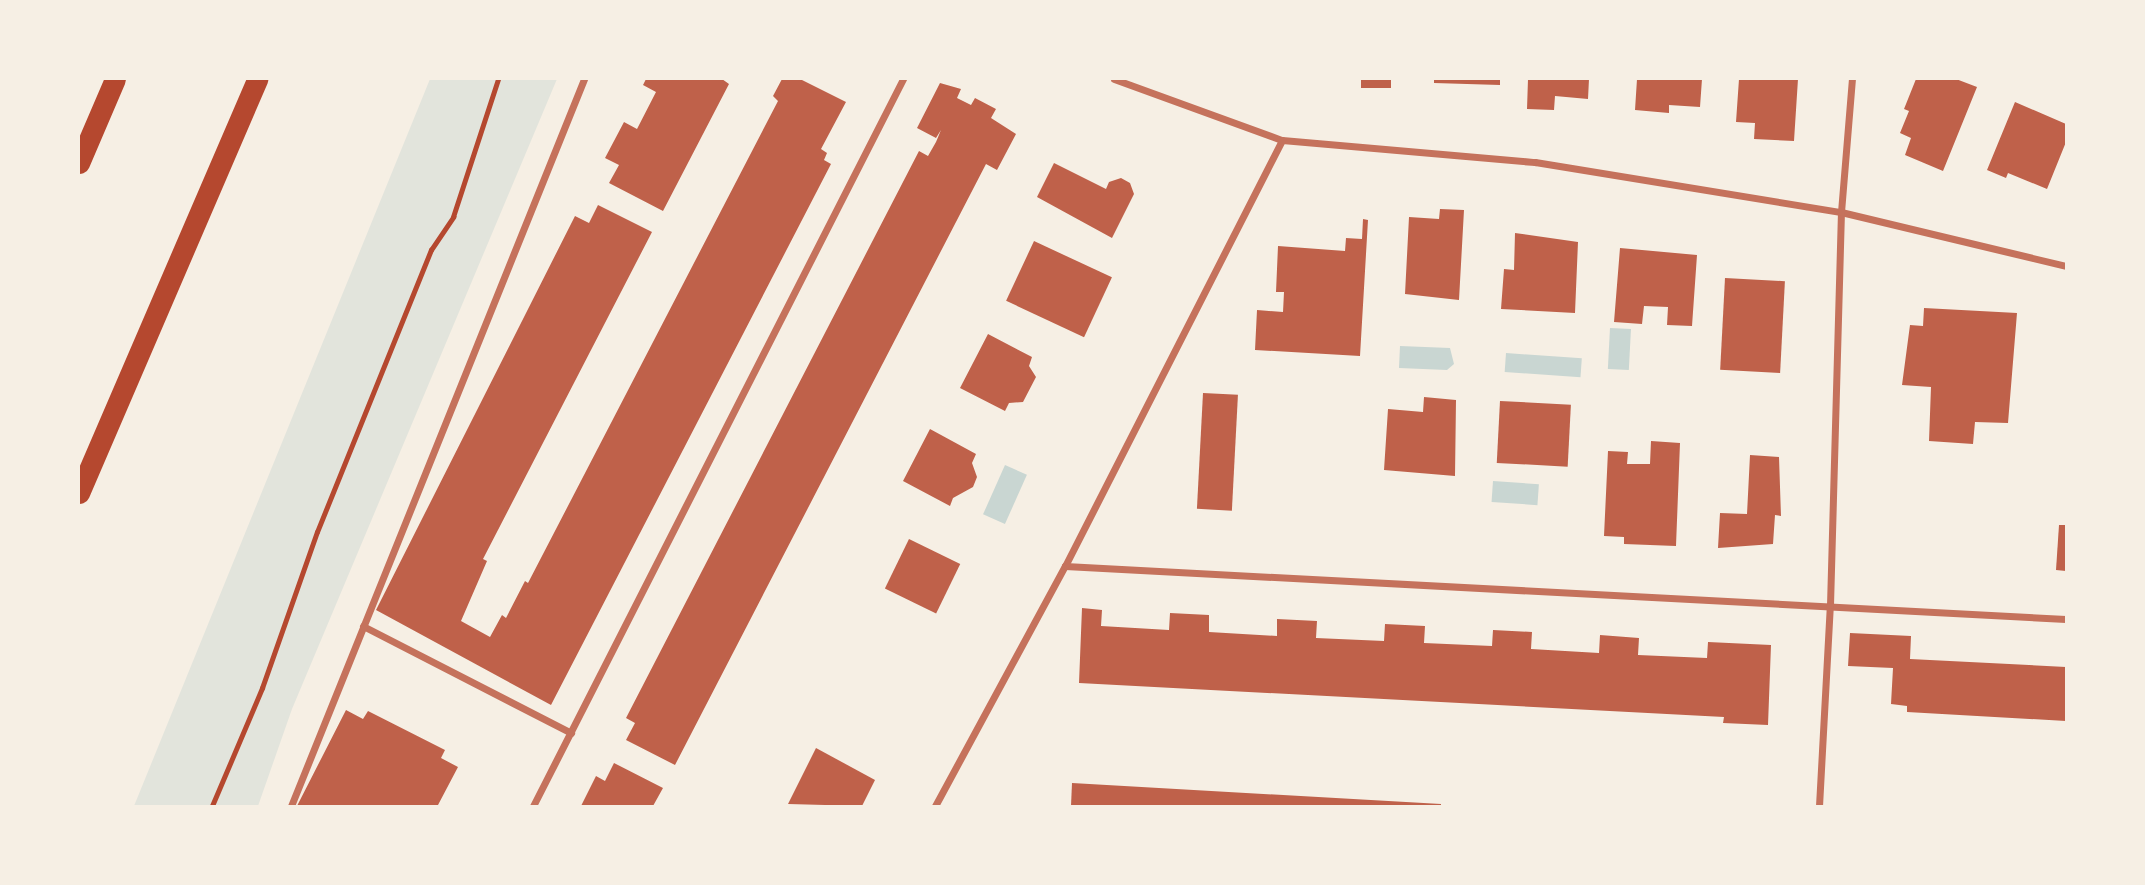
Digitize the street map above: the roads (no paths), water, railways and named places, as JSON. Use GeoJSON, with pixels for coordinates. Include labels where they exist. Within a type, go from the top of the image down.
{"type":"FeatureCollection","features":[{"type":"Feature","properties":{"kind":"highway"},"geometry":{"type":"LineString","coordinates":[[79,163],[116,79]]}},
{"type":"Feature","properties":{"kind":"highway"},"geometry":{"type":"LineString","coordinates":[[79,493],[257,79]]}},
{"type":"Feature","properties":{"kind":"street"},"geometry":{"type":"LineString","coordinates":[[290,806],[584,79]]}},
{"type":"Feature","properties":{"kind":"street"},"geometry":{"type":"LineString","coordinates":[[533,806],[903,79]]}},
{"type":"Feature","properties":{"kind":"street"},"geometry":{"type":"LineString","coordinates":[[1114,79],[1282,140],[1535,162],[1841,212],[2066,266]]}},
{"type":"Feature","properties":{"kind":"street"},"geometry":{"type":"LineString","coordinates":[[1818,806],[1830,605],[1841,212],[1852,79]]}},
{"type":"Feature","properties":{"kind":"street"},"geometry":{"type":"LineString","coordinates":[[935,806],[1065,566],[1282,140]]}},
{"type":"Feature","properties":{"kind":"street"},"geometry":{"type":"LineString","coordinates":[[1065,566],[2066,619]]}},
{"type":"Feature","properties":{"kind":"street"},"geometry":{"type":"LineString","coordinates":[[363,625],[571,733]]}}]}
